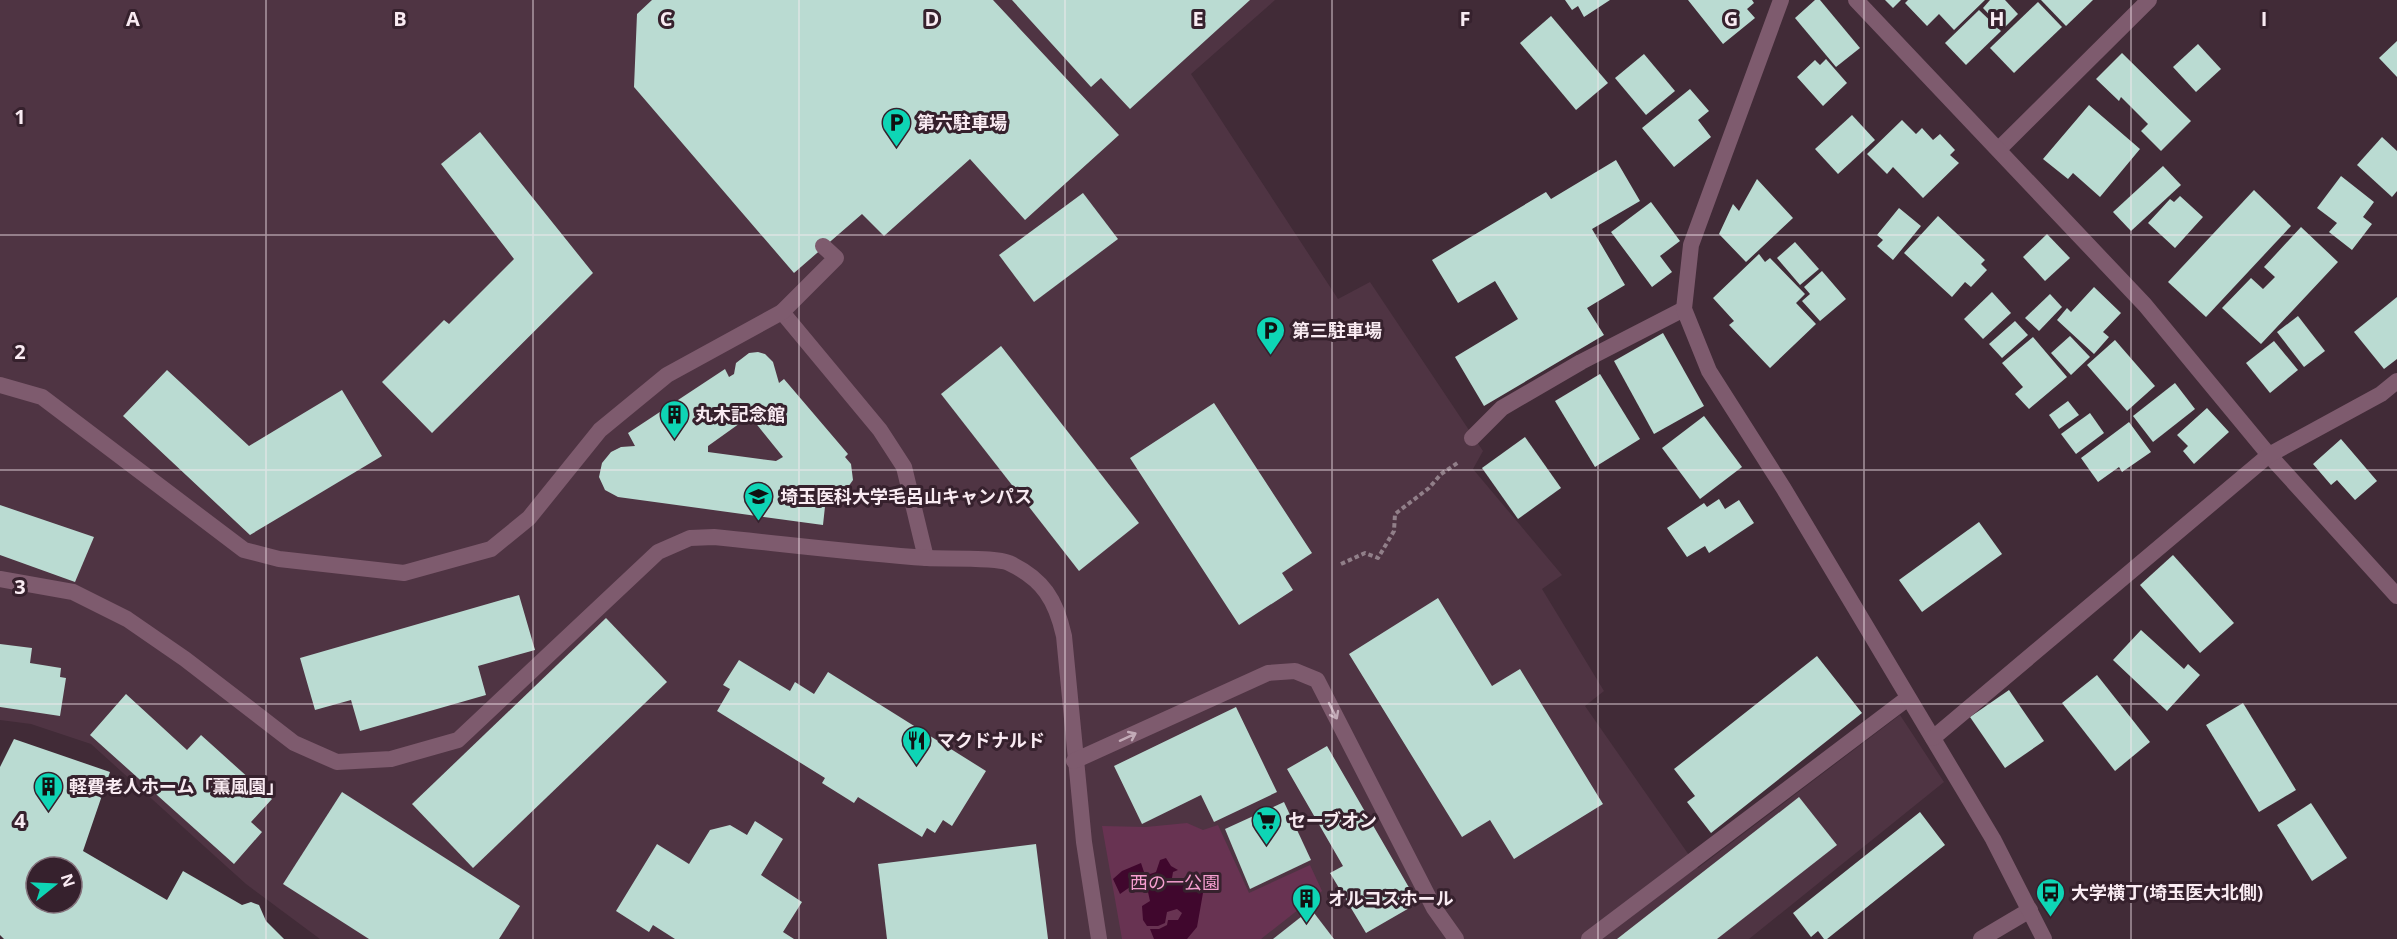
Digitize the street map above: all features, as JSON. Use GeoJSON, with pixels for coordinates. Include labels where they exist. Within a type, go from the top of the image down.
{"type":"FeatureCollection","features":[{"type":"Feature","properties":{"kind":"street"},"geometry":{"type":"LineString","coordinates":[[1781,0],[1691,245],[1684,309],[1709,371],[1784,489],[1993,839],[2044,939]]}},
{"type":"Feature","properties":{"kind":"street"},"geometry":{"type":"LineString","coordinates":[[1856,0],[2145,305],[2269,455],[2397,596]]}},
{"type":"Feature","properties":{"kind":"street"},"geometry":{"type":"LineString","coordinates":[[1999,149],[2149,0]]}},
{"type":"Feature","properties":{"kind":"street"},"geometry":{"type":"LineString","coordinates":[[0,385],[42,397],[244,550],[279,559],[404,573],[491,549],[529,518],[600,430],[668,375],[782,312],[836,258],[823,246]]}},
{"type":"Feature","properties":{"kind":"street"},"geometry":{"type":"LineString","coordinates":[[1472,438],[1502,408],[1581,362],[1684,309]]}},
{"type":"Feature","properties":{"kind":"street"},"geometry":{"type":"LineString","coordinates":[[782,312],[880,430],[903,467],[926,558]]}},
{"type":"Feature","properties":{"kind":"street"},"geometry":{"type":"LineString","coordinates":[[1933,738],[2269,455],[2381,394],[2397,381]]}},
{"type":"Feature","properties":{"kind":"street"},"geometry":{"type":"LineString","coordinates":[[0,579],[72,592],[127,619],[184,659],[294,743],[337,762],[391,759],[458,740],[658,552],[690,538],[714,537],[926,558],[1006,561],[1034,577],[1047,592],[1059,614],[1064,636],[1074,761],[1099,939]]}},
{"type":"Feature","properties":{"kind":"street"},"geometry":{"type":"LineString","coordinates":[[1074,761],[1268,673],[1295,672],[1317,680],[1434,908],[1456,939]]}},
{"type":"Feature","properties":{"kind":"street"},"geometry":{"type":"LineString","coordinates":[[1589,939],[1908,698]]}},
{"type":"Feature","properties":{"kind":"street"},"geometry":{"type":"LineString","coordinates":[[1981,939],[2030,910]]}},
{"type":"Feature","properties":{"kind":"path"},"geometry":{"type":"LineString","coordinates":[[1341,564],[1365,553],[1378,558],[1394,531],[1395,514],[1430,488],[1441,474],[1462,460]]}},
{"type":"Feature","properties":{"kind":"shaded area","name":"埼玉医科大学毛呂山キャンパス"},"geometry":{"type":"Polygon","coordinates":[[[0,0],[1275,0],[1191,74],[1338,299],[1370,282],[1483,451],[1473,469],[1562,575],[1542,589],[1604,691],[1585,706],[1698,868],[1900,715],[1944,782],[1749,939],[320,939],[246,884],[91,744],[31,724],[0,720],[0,0]]]}},
{"type":"Feature","properties":{"kind":"shaded area"},"geometry":{"type":"Polygon","coordinates":[[[1166,858],[1171,866],[1178,870],[1173,872],[1172,878],[1176,884],[1181,884],[1185,878],[1194,882],[1203,893],[1197,927],[1187,939],[1154,939],[1150,929],[1159,929],[1167,925],[1168,920],[1178,920],[1182,913],[1177,909],[1167,912],[1165,923],[1158,926],[1147,926],[1143,920],[1142,906],[1150,901],[1148,892],[1143,887],[1130,887],[1120,894],[1113,879],[1122,871],[1141,863],[1144,872],[1150,874],[1156,872],[1160,860],[1166,858]]]}},
{"type":"Feature","properties":{"kind":"green space","name":"西の一公園"},"geometry":{"type":"Polygon","coordinates":[[[1187,823],[1203,830],[1218,825],[1249,893],[1310,865],[1322,891],[1261,939],[1122,939],[1102,826],[1146,827],[1187,823]]]}},
{"type":"Feature","properties":{"kind":"building","name":"第六駐車場"},"geometry":{"type":"Polygon","coordinates":[[[652,0],[993,0],[1119,135],[1025,220],[970,159],[884,236],[862,214],[794,273],[634,87],[637,14],[652,0]]]}},
{"type":"Feature","properties":{"kind":"building"},"geometry":{"type":"Polygon","coordinates":[[[1012,0],[1250,0],[1130,109],[1101,78],[1091,87],[1012,0]]]}},
{"type":"Feature","properties":{"kind":"building"},"geometry":{"type":"Polygon","coordinates":[[[1565,0],[1610,0],[1584,17],[1578,6],[1572,10],[1565,0]]]}},
{"type":"Feature","properties":{"kind":"building"},"geometry":{"type":"Polygon","coordinates":[[[1688,0],[1752,0],[1754,3],[1747,9],[1755,18],[1723,44],[1688,0]]]}},
{"type":"Feature","properties":{"kind":"building"},"geometry":{"type":"Polygon","coordinates":[[[1815,0],[1820,0],[1860,48],[1836,67],[1795,18],[1815,0]]]}},
{"type":"Feature","properties":{"kind":"building"},"geometry":{"type":"Polygon","coordinates":[[[1885,0],[1901,0],[1893,8],[1885,0]]]}},
{"type":"Feature","properties":{"kind":"building"},"geometry":{"type":"Polygon","coordinates":[[[1908,0],[1985,0],[1954,30],[1939,14],[1927,26],[1905,3],[1908,0]]]}},
{"type":"Feature","properties":{"kind":"building"},"geometry":{"type":"Polygon","coordinates":[[[1990,0],[2005,0],[2018,14],[2003,29],[1983,8],[1990,0]]]}},
{"type":"Feature","properties":{"kind":"building"},"geometry":{"type":"Polygon","coordinates":[[[2041,0],[2093,0],[2066,26],[2041,0]]]}},
{"type":"Feature","properties":{"kind":"building"},"geometry":{"type":"Polygon","coordinates":[[[2038,2],[2062,27],[2014,73],[1990,48],[2038,2]]]}},
{"type":"Feature","properties":{"kind":"building"},"geometry":{"type":"Polygon","coordinates":[[[1979,10],[2001,31],[1966,65],[1945,43],[1979,10]]]}},
{"type":"Feature","properties":{"kind":"building"},"geometry":{"type":"Polygon","coordinates":[[[1551,16],[1608,83],[1576,110],[1520,43],[1551,16]]]}},
{"type":"Feature","properties":{"kind":"building"},"geometry":{"type":"Polygon","coordinates":[[[2397,41],[2397,77],[2379,58],[2397,41]]]}},
{"type":"Feature","properties":{"kind":"building"},"geometry":{"type":"Polygon","coordinates":[[[2198,44],[2221,69],[2196,92],[2173,67],[2198,44]]]}},
{"type":"Feature","properties":{"kind":"building"},"geometry":{"type":"Polygon","coordinates":[[[2122,53],[2191,121],[2161,151],[2141,131],[2148,124],[2121,97],[2119,101],[2096,79],[2122,53]]]}},
{"type":"Feature","properties":{"kind":"building"},"geometry":{"type":"Polygon","coordinates":[[[1644,54],[1675,91],[1646,115],[1615,78],[1644,54]]]}},
{"type":"Feature","properties":{"kind":"building"},"geometry":{"type":"Polygon","coordinates":[[[1826,59],[1847,83],[1823,106],[1797,77],[1815,60],[1820,65],[1826,59]]]}},
{"type":"Feature","properties":{"kind":"building"},"geometry":{"type":"Polygon","coordinates":[[[1690,89],[1709,111],[1698,120],[1711,137],[1674,167],[1642,128],[1690,89]]]}},
{"type":"Feature","properties":{"kind":"building"},"geometry":{"type":"Polygon","coordinates":[[[2089,105],[2140,149],[2100,197],[2073,173],[2068,179],[2043,159],[2089,105]]]}},
{"type":"Feature","properties":{"kind":"building"},"geometry":{"type":"Polygon","coordinates":[[[1852,115],[1875,140],[1838,174],[1815,149],[1852,115]]]}},
{"type":"Feature","properties":{"kind":"building"},"geometry":{"type":"Polygon","coordinates":[[[1902,120],[1916,134],[1922,128],[1933,140],[1940,134],[1955,150],[1950,155],[1959,163],[1923,198],[1893,167],[1887,174],[1867,154],[1902,120]]]}},
{"type":"Feature","properties":{"kind":"building"},"geometry":{"type":"Polygon","coordinates":[[[480,132],[593,273],[432,433],[382,382],[444,320],[449,324],[514,259],[441,164],[480,132]]]}},
{"type":"Feature","properties":{"kind":"building"},"geometry":{"type":"Polygon","coordinates":[[[2382,137],[2397,151],[2397,191],[2392,197],[2357,165],[2382,137]]]}},
{"type":"Feature","properties":{"kind":"building"},"geometry":{"type":"Polygon","coordinates":[[[1616,160],[1640,201],[1592,229],[1625,285],[1587,308],[1604,335],[1484,406],[1455,357],[1518,319],[1495,281],[1458,303],[1432,260],[1546,192],[1551,199],[1616,160]]]}},
{"type":"Feature","properties":{"kind":"building"},"geometry":{"type":"Polygon","coordinates":[[[2163,166],[2181,185],[2131,231],[2113,212],[2163,166]]]}},
{"type":"Feature","properties":{"kind":"building"},"geometry":{"type":"Polygon","coordinates":[[[2341,176],[2374,202],[2363,217],[2372,224],[2352,250],[2329,232],[2337,223],[2317,208],[2341,176]]]}},
{"type":"Feature","properties":{"kind":"building"},"geometry":{"type":"Polygon","coordinates":[[[1757,179],[1793,218],[1746,262],[1719,234],[1733,204],[1739,211],[1757,179]]]}},
{"type":"Feature","properties":{"kind":"building"},"geometry":{"type":"Polygon","coordinates":[[[2254,190],[2291,226],[2206,317],[2168,282],[2254,190]]]}},
{"type":"Feature","properties":{"kind":"building"},"geometry":{"type":"Polygon","coordinates":[[[1083,193],[1118,239],[1034,302],[999,255],[1083,193]]]}},
{"type":"Feature","properties":{"kind":"building"},"geometry":{"type":"Polygon","coordinates":[[[2180,196],[2203,217],[2175,248],[2148,223],[2170,199],[2174,202],[2180,196]]]}},
{"type":"Feature","properties":{"kind":"building"},"geometry":{"type":"Polygon","coordinates":[[[1651,202],[1680,241],[1660,256],[1672,272],[1652,287],[1611,232],[1651,202]]]}},
{"type":"Feature","properties":{"kind":"building"},"geometry":{"type":"Polygon","coordinates":[[[1899,208],[1921,226],[1893,260],[1877,246],[1883,240],[1877,235],[1899,208]]]}},
{"type":"Feature","properties":{"kind":"building"},"geometry":{"type":"Polygon","coordinates":[[[1938,216],[1985,260],[1981,264],[1987,270],[1971,287],[1965,282],[1952,297],[1904,253],[1938,216]]]}},
{"type":"Feature","properties":{"kind":"building"},"geometry":{"type":"Polygon","coordinates":[[[2301,227],[2338,262],[2261,344],[2222,308],[2251,278],[2263,289],[2275,277],[2264,267],[2301,227]]]}},
{"type":"Feature","properties":{"kind":"building"},"geometry":{"type":"Polygon","coordinates":[[[2047,234],[2070,258],[2045,281],[2023,257],[2047,234]]]}},
{"type":"Feature","properties":{"kind":"building"},"geometry":{"type":"Polygon","coordinates":[[[1795,242],[1819,269],[1800,285],[1777,258],[1795,242]]]}},
{"type":"Feature","properties":{"kind":"building"},"geometry":{"type":"Polygon","coordinates":[[[1759,254],[1765,262],[1770,258],[1805,294],[1796,303],[1816,324],[1770,368],[1729,325],[1734,321],[1713,298],[1759,254]]]}},
{"type":"Feature","properties":{"kind":"building"},"geometry":{"type":"Polygon","coordinates":[[[1822,271],[1846,299],[1820,321],[1802,301],[1810,294],[1804,287],[1822,271]]]}},
{"type":"Feature","properties":{"kind":"building"},"geometry":{"type":"Polygon","coordinates":[[[2094,287],[2121,313],[2103,332],[2109,337],[2094,354],[2057,320],[2067,308],[2071,312],[2094,287]]]}},
{"type":"Feature","properties":{"kind":"building"},"geometry":{"type":"Polygon","coordinates":[[[1992,292],[2011,313],[1983,339],[1964,319],[1992,292]]]}},
{"type":"Feature","properties":{"kind":"building"},"geometry":{"type":"Polygon","coordinates":[[[2050,294],[2062,307],[2039,331],[2025,318],[2050,294]]]}},
{"type":"Feature","properties":{"kind":"building"},"geometry":{"type":"Polygon","coordinates":[[[2397,297],[2397,359],[2384,369],[2354,332],[2397,297]]]}},
{"type":"Feature","properties":{"kind":"building"},"geometry":{"type":"Polygon","coordinates":[[[2298,316],[2325,351],[2304,367],[2277,332],[2298,316]]]}},
{"type":"Feature","properties":{"kind":"building"},"geometry":{"type":"Polygon","coordinates":[[[2015,321],[2028,335],[2002,358],[1989,344],[2015,321]]]}},
{"type":"Feature","properties":{"kind":"building"},"geometry":{"type":"Polygon","coordinates":[[[1663,333],[1704,406],[1654,434],[1614,361],[1663,333]]]}},
{"type":"Feature","properties":{"kind":"building"},"geometry":{"type":"Polygon","coordinates":[[[2070,336],[2090,357],[2071,375],[2051,353],[2070,336]]]}},
{"type":"Feature","properties":{"kind":"building"},"geometry":{"type":"Polygon","coordinates":[[[2033,337],[2067,377],[2029,409],[2015,394],[2023,387],[2002,363],[2033,337]]]}},
{"type":"Feature","properties":{"kind":"building"},"geometry":{"type":"Polygon","coordinates":[[[2115,340],[2155,386],[2127,411],[2087,365],[2115,340]]]}},
{"type":"Feature","properties":{"kind":"building"},"geometry":{"type":"Polygon","coordinates":[[[2274,341],[2298,370],[2270,393],[2246,363],[2274,341]]]}},
{"type":"Feature","properties":{"kind":"building"},"geometry":{"type":"Polygon","coordinates":[[[1001,346],[1139,523],[1079,571],[941,394],[1001,346]]]}},
{"type":"Feature","properties":{"kind":"building","name":"丸木記念館"},"geometry":{"type":"Polygon","coordinates":[[[749,353],[765,354],[773,362],[779,383],[784,379],[848,454],[845,457],[851,464],[853,480],[848,487],[841,490],[835,491],[827,488],[823,525],[618,497],[605,490],[599,477],[602,463],[611,452],[621,447],[635,446],[628,433],[725,369],[729,377],[734,374],[736,363],[749,353]],[[750,416],[708,446],[708,452],[776,461],[783,457],[750,416]]]}},
{"type":"Feature","properties":{"kind":"building"},"geometry":{"type":"Polygon","coordinates":[[[167,370],[249,446],[342,390],[382,456],[250,535],[123,416],[167,370]]]}},
{"type":"Feature","properties":{"kind":"building"},"geometry":{"type":"Polygon","coordinates":[[[1600,374],[1640,439],[1595,467],[1555,401],[1600,374]]]}},
{"type":"Feature","properties":{"kind":"building"},"geometry":{"type":"Polygon","coordinates":[[[2175,383],[2195,409],[2153,442],[2133,416],[2175,383]]]}},
{"type":"Feature","properties":{"kind":"building"},"geometry":{"type":"Polygon","coordinates":[[[2068,401],[2079,415],[2059,429],[2049,415],[2068,401]]]}},
{"type":"Feature","properties":{"kind":"building"},"geometry":{"type":"Polygon","coordinates":[[[1214,403],[1312,553],[1282,573],[1293,590],[1239,625],[1130,458],[1214,403]]]}},
{"type":"Feature","properties":{"kind":"building"},"geometry":{"type":"Polygon","coordinates":[[[2207,408],[2229,432],[2194,464],[2183,451],[2188,446],[2177,435],[2207,408]]]}},
{"type":"Feature","properties":{"kind":"building"},"geometry":{"type":"Polygon","coordinates":[[[2090,413],[2104,433],[2076,454],[2061,434],[2090,413]]]}},
{"type":"Feature","properties":{"kind":"building"},"geometry":{"type":"Polygon","coordinates":[[[1704,416],[1742,467],[1700,499],[1662,448],[1704,416]]]}},
{"type":"Feature","properties":{"kind":"building"},"geometry":{"type":"Polygon","coordinates":[[[2129,422],[2151,452],[2122,472],[2119,467],[2098,482],[2081,458],[2129,422]]]}},
{"type":"Feature","properties":{"kind":"building"},"geometry":{"type":"Polygon","coordinates":[[[1525,437],[1561,488],[1518,519],[1482,468],[1525,437]]]}},
{"type":"Feature","properties":{"kind":"building"},"geometry":{"type":"Polygon","coordinates":[[[2341,439],[2377,481],[2355,500],[2337,480],[2331,485],[2313,464],[2341,439]]]}},
{"type":"Feature","properties":{"kind":"building"},"geometry":{"type":"Polygon","coordinates":[[[1719,499],[1725,509],[1739,500],[1754,523],[1709,553],[1705,546],[1687,557],[1667,528],[1704,503],[1707,507],[1719,499]]]}},
{"type":"Feature","properties":{"kind":"building"},"geometry":{"type":"Polygon","coordinates":[[[0,505],[94,537],[75,582],[0,555],[0,505]]]}},
{"type":"Feature","properties":{"kind":"building"},"geometry":{"type":"Polygon","coordinates":[[[1979,522],[2002,554],[1922,612],[1899,580],[1979,522]]]}},
{"type":"Feature","properties":{"kind":"building"},"geometry":{"type":"Polygon","coordinates":[[[2173,555],[2234,623],[2200,653],[2140,585],[2173,555]]]}},
{"type":"Feature","properties":{"kind":"building"},"geometry":{"type":"Polygon","coordinates":[[[519,595],[535,650],[478,666],[486,695],[360,731],[351,700],[315,710],[300,658],[519,595]]]}},
{"type":"Feature","properties":{"kind":"building"},"geometry":{"type":"Polygon","coordinates":[[[1438,598],[1492,686],[1520,669],[1603,804],[1514,859],[1490,820],[1462,837],[1349,654],[1438,598]]]}},
{"type":"Feature","properties":{"kind":"building"},"geometry":{"type":"Polygon","coordinates":[[[606,618],[667,682],[473,868],[412,804],[606,618]]]}},
{"type":"Feature","properties":{"kind":"building"},"geometry":{"type":"Polygon","coordinates":[[[2141,630],[2184,669],[2188,664],[2200,675],[2167,711],[2113,660],[2141,630]]]}},
{"type":"Feature","properties":{"kind":"building"},"geometry":{"type":"Polygon","coordinates":[[[0,644],[32,648],[30,663],[61,668],[60,677],[66,678],[60,716],[0,707],[0,644]]]}},
{"type":"Feature","properties":{"kind":"building"},"geometry":{"type":"Polygon","coordinates":[[[1817,656],[1862,713],[1711,833],[1687,802],[1695,796],[1674,769],[1817,656]]]}},
{"type":"Feature","properties":{"kind":"building"},"geometry":{"type":"Polygon","coordinates":[[[739,660],[790,691],[795,682],[814,694],[828,672],[986,771],[952,826],[943,820],[935,833],[927,828],[922,837],[858,797],[854,803],[822,783],[825,778],[717,711],[730,689],[723,685],[739,660]]]}},
{"type":"Feature","properties":{"kind":"building"},"geometry":{"type":"Polygon","coordinates":[[[2097,675],[2150,742],[2115,771],[2062,703],[2097,675]]]}},
{"type":"Feature","properties":{"kind":"building"},"geometry":{"type":"Polygon","coordinates":[[[2009,690],[2044,741],[2005,768],[1970,717],[2009,690]]]}},
{"type":"Feature","properties":{"kind":"building"},"geometry":{"type":"Polygon","coordinates":[[[126,694],[187,750],[201,735],[272,799],[251,822],[262,832],[234,864],[90,735],[126,694]]]}},
{"type":"Feature","properties":{"kind":"building"},"geometry":{"type":"Polygon","coordinates":[[[2243,703],[2296,790],[2259,812],[2206,725],[2243,703]]]}},
{"type":"Feature","properties":{"kind":"building"},"geometry":{"type":"Polygon","coordinates":[[[1236,707],[1277,792],[1214,822],[1201,795],[1142,824],[1114,766],[1236,707]]]}},
{"type":"Feature","properties":{"kind":"building","name":"軽費老人ホーム「薫風園」"},"geometry":{"type":"Polygon","coordinates":[[[14,739],[110,772],[83,851],[167,900],[183,871],[242,905],[251,902],[259,905],[266,921],[284,939],[4,939],[0,935],[0,767],[14,739]]]}},
{"type":"Feature","properties":{"kind":"building"},"geometry":{"type":"Polygon","coordinates":[[[1327,746],[1418,903],[1366,933],[1330,873],[1343,866],[1287,769],[1327,746]]]}},
{"type":"Feature","properties":{"kind":"building"},"geometry":{"type":"Polygon","coordinates":[[[342,792],[520,906],[499,939],[369,939],[283,884],[342,792]]]}},
{"type":"Feature","properties":{"kind":"building"},"geometry":{"type":"Polygon","coordinates":[[[1799,797],[1837,845],[1717,939],[1617,939],[1799,797]]]}},
{"type":"Feature","properties":{"kind":"building","name":"セーブオン"},"geometry":{"type":"Polygon","coordinates":[[[1284,802],[1311,860],[1250,889],[1225,829],[1284,802]]]}},
{"type":"Feature","properties":{"kind":"building"},"geometry":{"type":"Polygon","coordinates":[[[2311,803],[2347,858],[2312,881],[2277,825],[2311,803]]]}},
{"type":"Feature","properties":{"kind":"building"},"geometry":{"type":"Polygon","coordinates":[[[1920,812],[1945,845],[1827,939],[1824,939],[1818,931],[1811,937],[1793,913],[1920,812]]]}},
{"type":"Feature","properties":{"kind":"building"},"geometry":{"type":"Polygon","coordinates":[[[755,821],[783,839],[761,875],[802,902],[783,932],[794,939],[675,939],[653,925],[649,932],[616,911],[657,844],[689,864],[710,830],[730,825],[747,835],[755,821]]]}},
{"type":"Feature","properties":{"kind":"building"},"geometry":{"type":"Polygon","coordinates":[[[1036,844],[1048,939],[887,939],[878,864],[1036,844]]]}},
{"type":"Feature","properties":{"kind":"building","name":"オルコスホール"},"geometry":{"type":"Polygon","coordinates":[[[1311,909],[1334,939],[1273,939],[1311,909]]]}},
{"type":"Feature","properties":{"kind":"place","name":"第六駐車場"},"geometry":{"type":"Point","coordinates":[896,148]}},
{"type":"Feature","properties":{"kind":"place","name":"第三駐車場"},"geometry":{"type":"Point","coordinates":[1271,356]}},
{"type":"Feature","properties":{"kind":"place","name":"丸木記念館"},"geometry":{"type":"Point","coordinates":[674,440]}},
{"type":"Feature","properties":{"kind":"place","name":"埼玉医科大学毛呂山キャンパス"},"geometry":{"type":"Point","coordinates":[759,522]}},
{"type":"Feature","properties":{"kind":"place","name":"マクドナルド"},"geometry":{"type":"Point","coordinates":[916,766]}},
{"type":"Feature","properties":{"kind":"place","name":"軽費老人ホーム「薫風園」"},"geometry":{"type":"Point","coordinates":[48,812]}},
{"type":"Feature","properties":{"kind":"place","name":"セーブオン"},"geometry":{"type":"Point","coordinates":[1267,846]}},
{"type":"Feature","properties":{"kind":"place","name":"大学横丁(埼玉医大北側)"},"geometry":{"type":"Point","coordinates":[2050,918]}},
{"type":"Feature","properties":{"kind":"place","name":"オルコスホール"},"geometry":{"type":"Point","coordinates":[1307,924]}}]}
